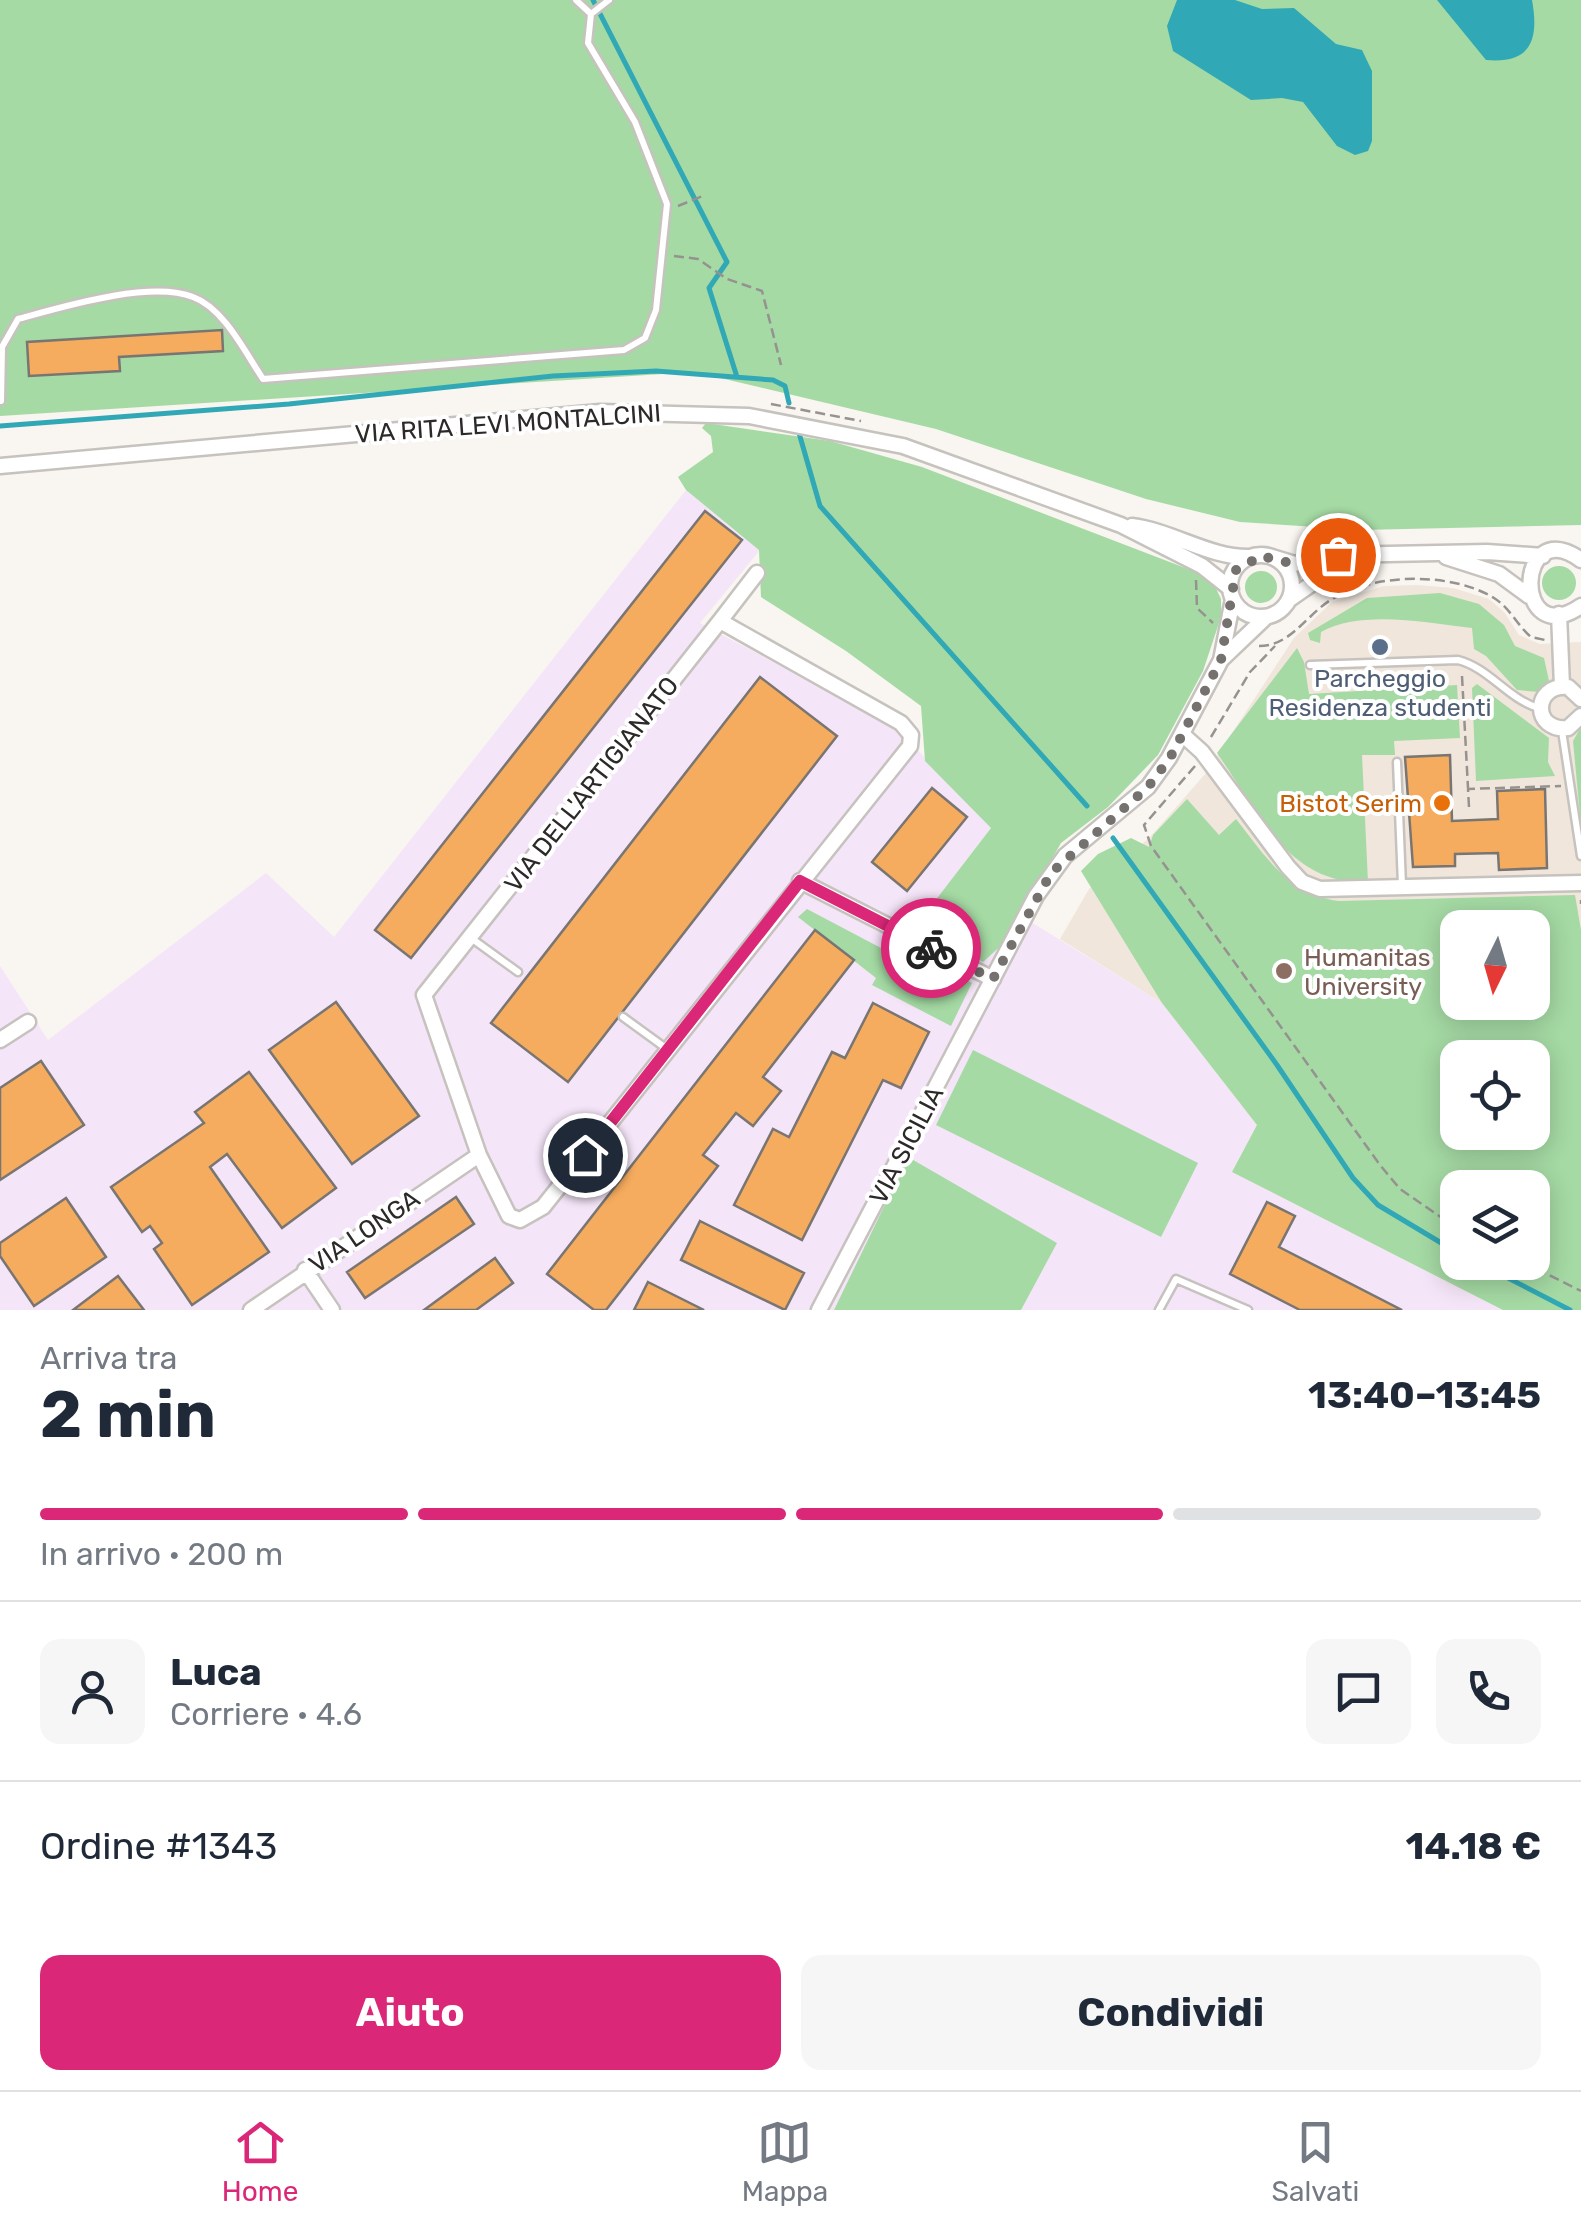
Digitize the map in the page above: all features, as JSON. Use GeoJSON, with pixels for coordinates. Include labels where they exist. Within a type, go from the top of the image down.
{"type":"FeatureCollection","features":[{"type":"Feature","properties":{"kind":"street","name":"VIA RITA LEVI MONTALCINI"},"geometry":{"type":"LineString","coordinates":[[0,466],[549,416],[656,410],[749,416],[867,436],[1121,525],[1202,566],[1246,613],[1276,614],[1326,574],[1366,556]]}},
{"type":"Feature","properties":{"kind":"street","name":"VIA RITA LEVI MONTALCINI"},"geometry":{"type":"LineString","coordinates":[[1121,525],[1156,530],[1232,558],[1272,557],[1294,564],[1338,555],[1543,556],[1564,551],[1578,556]]}},
{"type":"Feature","properties":{"kind":"street","name":"VIA RITA LEVI MONTALCINI"},"geometry":{"type":"LineString","coordinates":[[1435,554],[1499,574],[1534,601],[1559,614]]}},
{"type":"Feature","properties":{"kind":"street"},"geometry":{"type":"LineString","coordinates":[[1534,601],[1528,582],[1543,556]]}},
{"type":"Feature","properties":{"kind":"street"},"geometry":{"type":"LineString","coordinates":[[1221,660],[1236,570],[1252,557]]}},
{"type":"Feature","properties":{"kind":"street"},"geometry":{"type":"LineString","coordinates":[[1272,557],[1287,570],[1290,599]]}},
{"type":"Feature","properties":{"kind":"street","name":"VIA DELL'ARTIGIANATO"},"geometry":{"type":"LineString","coordinates":[[478,1155],[424,995],[757,574]]}},
{"type":"Feature","properties":{"kind":"street"},"geometry":{"type":"LineString","coordinates":[[1562,686],[1559,614],[1581,606]]}},
{"type":"Feature","properties":{"kind":"street"},"geometry":{"type":"LineString","coordinates":[[1221,660],[1244,642],[1266,616]]}},
{"type":"Feature","properties":{"kind":"street"},"geometry":{"type":"LineString","coordinates":[[478,1155],[509,1216],[520,1220],[543,1207],[800,881],[902,759],[911,735],[901,723],[720,621]]}},
{"type":"Feature","properties":{"kind":"street","name":"VIA SICILIA"},"geometry":{"type":"LineString","coordinates":[[819,1310],[1051,873],[1148,787],[1182,734],[1221,660]]}},
{"type":"Feature","properties":{"kind":"street"},"geometry":{"type":"LineString","coordinates":[[1581,700],[1574,690],[1562,686],[1544,695],[1540,708],[1549,726],[1562,729],[1574,725],[1581,716]]}},
{"type":"Feature","properties":{"kind":"street"},"geometry":{"type":"LineString","coordinates":[[1182,734],[1202,752],[1302,882],[1345,892],[1581,883]]}},
{"type":"Feature","properties":{"kind":"street"},"geometry":{"type":"LineString","coordinates":[[800,881],[993,979]]}},
{"type":"Feature","properties":{"kind":"street"},"geometry":{"type":"LineString","coordinates":[[0,1040],[28,1022]]}},
{"type":"Feature","properties":{"kind":"street","name":"VIA LONGA"},"geometry":{"type":"LineString","coordinates":[[250,1310],[478,1155]]}},
{"type":"Feature","properties":{"kind":"street"},"geometry":{"type":"LineString","coordinates":[[305,1270],[332,1310]]}},
{"type":"Feature","properties":{"kind":"lane"},"geometry":{"type":"LineString","coordinates":[[576,0],[591,14]]}},
{"type":"Feature","properties":{"kind":"lane"},"geometry":{"type":"LineString","coordinates":[[1,401],[2,347],[18,319],[129,292],[194,297],[227,325],[262,379],[624,350],[645,338],[656,310],[667,204],[635,122],[588,43],[591,14],[609,0]]}},
{"type":"Feature","properties":{"kind":"lane"},"geometry":{"type":"LineString","coordinates":[[1310,665],[1446,660],[1473,664],[1520,702],[1540,708]]}},
{"type":"Feature","properties":{"kind":"lane"},"geometry":{"type":"LineString","coordinates":[[1562,729],[1581,856]]}},
{"type":"Feature","properties":{"kind":"lane"},"geometry":{"type":"LineString","coordinates":[[1397,762],[1402,889]]}},
{"type":"Feature","properties":{"kind":"lane"},"geometry":{"type":"LineString","coordinates":[[470,937],[518,972]]}},
{"type":"Feature","properties":{"kind":"lane"},"geometry":{"type":"LineString","coordinates":[[624,1016],[668,1050]]}},
{"type":"Feature","properties":{"kind":"lane"},"geometry":{"type":"LineString","coordinates":[[1159,1310],[1176,1279],[1248,1310]]}},
{"type":"Feature","properties":{"kind":"path"},"geometry":{"type":"LineString","coordinates":[[689,204],[705,195]]}},
{"type":"Feature","properties":{"kind":"path"},"geometry":{"type":"LineString","coordinates":[[663,254],[698,259],[727,280],[762,291],[781,365]]}},
{"type":"Feature","properties":{"kind":"path"},"geometry":{"type":"LineString","coordinates":[[777,404],[800,407]]}},
{"type":"Feature","properties":{"kind":"path"},"geometry":{"type":"LineString","coordinates":[[1202,566],[1195,581],[1197,608],[1204,617],[1227,630]]}},
{"type":"Feature","properties":{"kind":"path"},"geometry":{"type":"LineString","coordinates":[[1440,1217],[1400,1189],[1380,1164],[1151,846],[1144,825],[1176,793],[1250,672],[1331,600],[1382,582],[1454,583],[1491,596],[1507,608],[1530,637],[1560,640]]}},
{"type":"Feature","properties":{"kind":"path"},"geometry":{"type":"LineString","coordinates":[[1244,642],[1276,645]]}},
{"type":"Feature","properties":{"kind":"path"},"geometry":{"type":"LineString","coordinates":[[1469,807],[1462,676],[1473,664]]}},
{"type":"Feature","properties":{"kind":"path"},"geometry":{"type":"LineString","coordinates":[[1468,790],[1568,784]]}},
{"type":"Feature","properties":{"kind":"path"},"geometry":{"type":"LineString","coordinates":[[1550,1276],[1581,1291]]}},
{"type":"Feature","properties":{"kind":"shaded area"},"geometry":{"type":"Polygon","coordinates":[[[686,490],[760,550],[700,623],[897,728],[991,828],[916,926],[1004,943],[1018,914],[1162,1003],[1257,1125],[1232,1172],[1503,1310],[0,1310],[0,966],[48,1040],[266,873],[334,937],[686,490]]]}},
{"type":"Feature","properties":{"kind":"shaded area","name":"Humanitas University"},"geometry":{"type":"Polygon","coordinates":[[[1384,586],[1453,588],[1489,599],[1505,613],[1519,635],[1540,644],[1581,642],[1581,1310],[1503,1310],[1444,1280],[1550,1280],[1550,1170],[1440,1170],[1440,1278],[1232,1172],[1257,1125],[1162,1003],[1060,939],[1089,889],[1150,837],[1206,773],[1294,638],[1332,602],[1384,586]]]}},
{"type":"Feature","properties":{"kind":"green space"},"geometry":{"type":"Polygon","coordinates":[[[0,0],[1581,0],[1581,525],[1361,530],[1240,522],[1146,499],[936,429],[695,372],[0,416],[0,0]]]}},
{"type":"Feature","properties":{"kind":"green space"},"geometry":{"type":"Polygon","coordinates":[[[706,423],[830,441],[922,467],[1201,574],[1214,584],[1221,599],[1221,617],[1203,671],[1158,755],[1108,807],[1061,843],[1004,943],[983,962],[915,927],[991,828],[925,761],[921,706],[846,651],[761,597],[759,550],[686,490],[678,477],[713,452],[711,436],[702,428],[706,423]]]}},
{"type":"Feature","properties":{"kind":"green space"},"geometry":{"type":"Polygon","coordinates":[[[1559,566],[1571,571],[1576,583],[1571,595],[1559,600],[1547,595],[1542,583],[1547,571],[1559,566]]]}},
{"type":"Feature","properties":{"kind":"green space"},"geometry":{"type":"Polygon","coordinates":[[[1261,571],[1272,576],[1277,587],[1272,598],[1261,603],[1250,598],[1245,587],[1250,576],[1261,571]]]}},
{"type":"Feature","properties":{"kind":"green space"},"geometry":{"type":"Polygon","coordinates":[[[1440,593],[1479,604],[1504,625],[1515,646],[1544,658],[1549,681],[1539,692],[1517,690],[1486,656],[1474,649],[1472,628],[1375,619],[1337,625],[1321,632],[1320,643],[1310,640],[1308,633],[1367,598],[1440,593]]]}},
{"type":"Feature","properties":{"kind":"green space"},"geometry":{"type":"Polygon","coordinates":[[[1297,648],[1304,662],[1309,694],[1457,685],[1460,738],[1394,741],[1395,755],[1362,755],[1368,882],[1340,880],[1316,872],[1296,858],[1262,820],[1217,753],[1297,648]]]}},
{"type":"Feature","properties":{"kind":"green space"},"geometry":{"type":"Polygon","coordinates":[[[1477,684],[1549,738],[1548,762],[1555,776],[1476,781],[1472,688],[1477,684]]]}},
{"type":"Feature","properties":{"kind":"green space"},"geometry":{"type":"Polygon","coordinates":[[[1581,727],[1581,826],[1573,741],[1581,727]]]}},
{"type":"Feature","properties":{"kind":"green space"},"geometry":{"type":"Polygon","coordinates":[[[1187,799],[1219,835],[1236,819],[1280,872],[1321,897],[1339,901],[1575,895],[1581,930],[1581,1310],[1503,1310],[1444,1280],[1550,1280],[1550,1170],[1440,1170],[1440,1278],[1232,1172],[1257,1125],[1162,1003],[1081,871],[1098,854],[1131,838],[1149,847],[1153,835],[1187,799]]]}},
{"type":"Feature","properties":{"kind":"green space"},"geometry":{"type":"Polygon","coordinates":[[[807,909],[881,948],[887,937],[972,983],[951,1026],[872,985],[876,978],[798,917],[807,909]]]}},
{"type":"Feature","properties":{"kind":"green space"},"geometry":{"type":"Polygon","coordinates":[[[973,1050],[1198,1163],[1161,1237],[936,1125],[973,1050]]]}},
{"type":"Feature","properties":{"kind":"green space"},"geometry":{"type":"Polygon","coordinates":[[[908,1157],[1057,1243],[1021,1310],[834,1310],[908,1157]]]}},
{"type":"Feature","properties":{"kind":"water"},"geometry":{"type":"Polygon","coordinates":[[[1177,0],[1235,0],[1262,9],[1294,8],[1336,44],[1362,50],[1372,71],[1372,141],[1368,151],[1355,155],[1337,146],[1303,102],[1282,98],[1251,100],[1173,51],[1167,26],[1177,0]]]}},
{"type":"Feature","properties":{"kind":"water"},"geometry":{"type":"Polygon","coordinates":[[[1437,0],[1532,0],[1533,37],[1523,53],[1514,58],[1486,60],[1437,0]]]}},
{"type":"Feature","properties":{"kind":"building"},"geometry":{"type":"Polygon","coordinates":[[[222,330],[223,351],[119,357],[120,371],[29,376],[27,342],[222,330]]]}},
{"type":"Feature","properties":{"kind":"building"},"geometry":{"type":"Polygon","coordinates":[[[705,511],[742,540],[411,958],[375,930],[705,511]]]}},
{"type":"Feature","properties":{"kind":"building"},"geometry":{"type":"Polygon","coordinates":[[[760,677],[837,736],[568,1082],[491,1023],[760,677]]]}},
{"type":"Feature","properties":{"kind":"building"},"geometry":{"type":"Polygon","coordinates":[[[1450,755],[1452,821],[1498,819],[1497,791],[1545,789],[1547,868],[1499,870],[1498,853],[1455,854],[1455,866],[1413,867],[1405,757],[1450,755]]]}},
{"type":"Feature","properties":{"kind":"building"},"geometry":{"type":"Polygon","coordinates":[[[932,788],[967,817],[907,891],[872,862],[932,788]]]}},
{"type":"Feature","properties":{"kind":"building"},"geometry":{"type":"Polygon","coordinates":[[[815,930],[854,960],[763,1077],[781,1091],[753,1126],[736,1113],[703,1155],[718,1166],[606,1310],[594,1310],[547,1274],[815,930]]]}},
{"type":"Feature","properties":{"kind":"building"},"geometry":{"type":"Polygon","coordinates":[[[336,1002],[419,1116],[352,1164],[269,1050],[336,1002]]]}},
{"type":"Feature","properties":{"kind":"building"},"geometry":{"type":"Polygon","coordinates":[[[873,1003],[929,1032],[901,1088],[883,1080],[802,1240],[734,1205],[773,1129],[789,1137],[832,1052],[845,1058],[873,1003]]]}},
{"type":"Feature","properties":{"kind":"building"},"geometry":{"type":"Polygon","coordinates":[[[41,1061],[84,1125],[0,1180],[0,1088],[41,1061]]]}},
{"type":"Feature","properties":{"kind":"building"},"geometry":{"type":"Polygon","coordinates":[[[249,1072],[336,1188],[282,1228],[227,1154],[210,1167],[269,1252],[192,1305],[154,1249],[162,1243],[150,1226],[142,1232],[111,1187],[204,1123],[195,1112],[249,1072]]]}},
{"type":"Feature","properties":{"kind":"building"},"geometry":{"type":"Polygon","coordinates":[[[456,1197],[474,1224],[365,1298],[347,1272],[456,1197]]]}},
{"type":"Feature","properties":{"kind":"building"},"geometry":{"type":"Polygon","coordinates":[[[66,1198],[106,1257],[34,1306],[0,1256],[0,1243],[66,1198]]]}},
{"type":"Feature","properties":{"kind":"building"},"geometry":{"type":"Polygon","coordinates":[[[1267,1202],[1295,1216],[1279,1247],[1402,1310],[1300,1310],[1230,1274],[1267,1202]]]}},
{"type":"Feature","properties":{"kind":"building"},"geometry":{"type":"Polygon","coordinates":[[[700,1221],[804,1273],[785,1310],[681,1260],[700,1221]]]}},
{"type":"Feature","properties":{"kind":"building"},"geometry":{"type":"Polygon","coordinates":[[[495,1258],[513,1283],[476,1310],[424,1310],[495,1258]]]}},
{"type":"Feature","properties":{"kind":"building"},"geometry":{"type":"Polygon","coordinates":[[[118,1276],[144,1310],[73,1310],[118,1276]]]}},
{"type":"Feature","properties":{"kind":"building"},"geometry":{"type":"Polygon","coordinates":[[[648,1282],[704,1310],[634,1310],[648,1282]]]}},
{"type":"Feature","properties":{"kind":"waterway"},"geometry":{"type":"LineString","coordinates":[[593,0],[727,262],[709,288],[737,377]]}},
{"type":"Feature","properties":{"kind":"waterway"},"geometry":{"type":"LineString","coordinates":[[0,426],[289,404],[553,376],[656,371],[773,380],[785,386],[789,403]]}},
{"type":"Feature","properties":{"kind":"waterway"},"geometry":{"type":"LineString","coordinates":[[799,433],[820,506],[1087,806]]}},
{"type":"Feature","properties":{"kind":"waterway"},"geometry":{"type":"LineString","coordinates":[[1113,838],[1277,1065],[1353,1178],[1378,1205],[1440,1242]]}},
{"type":"Feature","properties":{"kind":"waterway"},"geometry":{"type":"LineString","coordinates":[[1512,1280],[1570,1310]]}},
{"type":"Feature","properties":{"kind":"way so far"},"geometry":{"type":"LineString","coordinates":[[931,948],[993,979],[1051,873],[1065,856],[1148,787],[1170,758],[1221,660],[1233,598],[1232,578],[1242,562],[1261,556],[1294,564],[1338,555]]}},
{"type":"Feature","properties":{"kind":"place","name":"Parcheggio Residenza studenti"},"geometry":{"type":"Point","coordinates":[1380,647]}},
{"type":"Feature","properties":{"kind":"place","name":"Bistot Serim"},"geometry":{"type":"Point","coordinates":[1442,803]}},
{"type":"Feature","properties":{"kind":"place","name":"Humanitas University"},"geometry":{"type":"Point","coordinates":[1284,971]}},
{"type":"Feature","properties":{"kind":"route"},"geometry":{"type":"LineString","coordinates":[[585,1155],[800,881],[931,948]]}}]}
